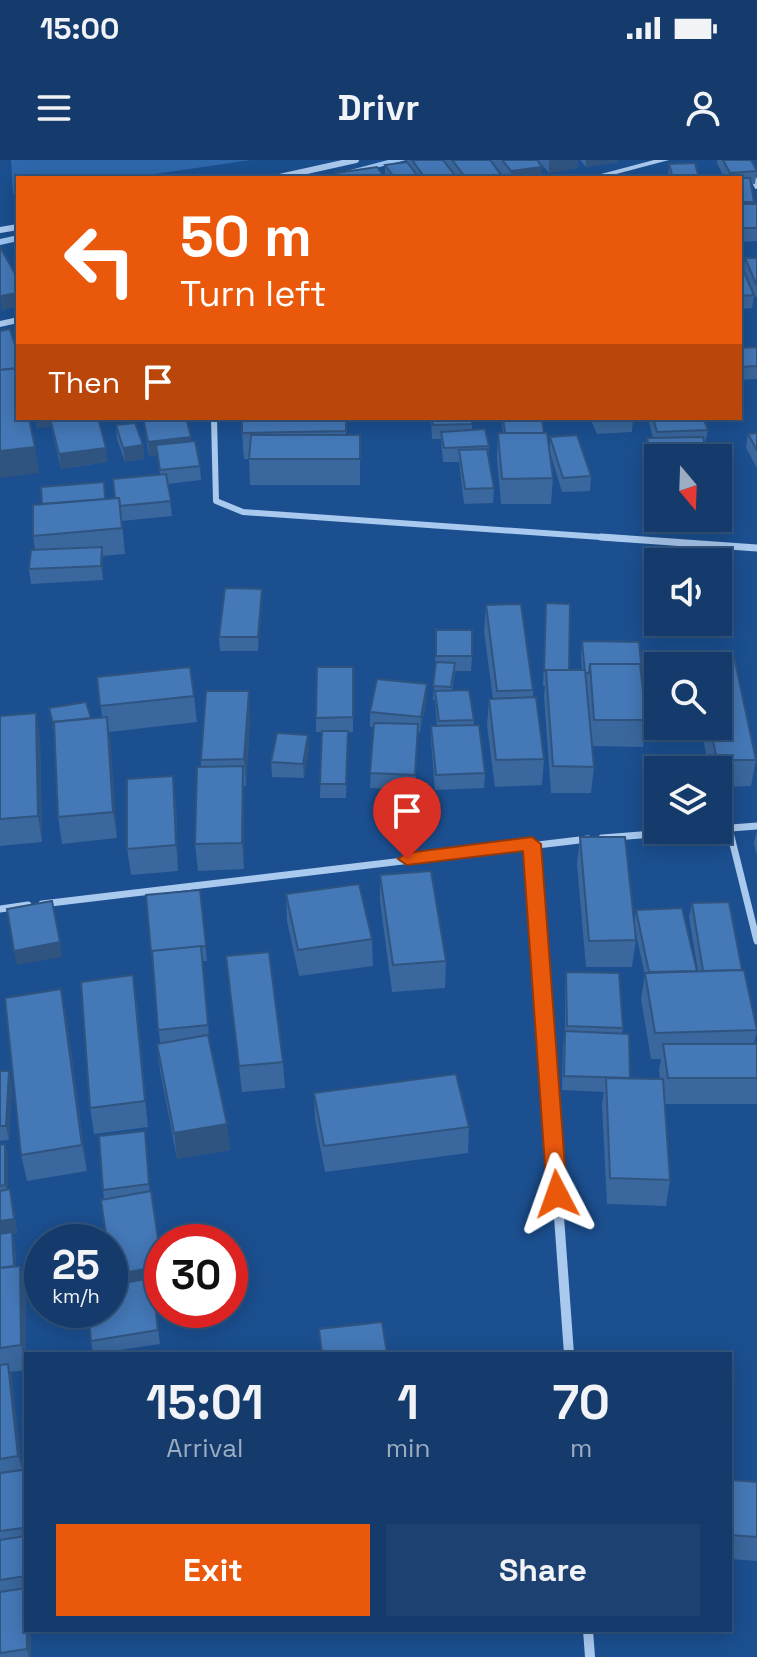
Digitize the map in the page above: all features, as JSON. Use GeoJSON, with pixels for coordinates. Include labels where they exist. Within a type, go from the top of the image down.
{"type":"FeatureCollection","features":[{"type":"Feature","properties":{"kind":"street"},"geometry":{"type":"LineString","coordinates":[[284,176],[356,160]]}},
{"type":"Feature","properties":{"kind":"street"},"geometry":{"type":"LineString","coordinates":[[598,176],[665,160]]}},
{"type":"Feature","properties":{"kind":"street"},"geometry":{"type":"LineString","coordinates":[[745,160],[757,186]]}},
{"type":"Feature","properties":{"kind":"street"},"geometry":{"type":"LineString","coordinates":[[214,420],[216,501],[243,512],[757,548]]}},
{"type":"Feature","properties":{"kind":"street"},"geometry":{"type":"LineString","coordinates":[[732,828],[757,826]]}},
{"type":"Feature","properties":{"kind":"street"},"geometry":{"type":"LineString","coordinates":[[0,909],[532,844],[644,835]]}},
{"type":"Feature","properties":{"kind":"street"},"geometry":{"type":"LineString","coordinates":[[732,840],[757,941]]}},
{"type":"Feature","properties":{"kind":"street"},"geometry":{"type":"LineString","coordinates":[[532,844],[569,1352]]}},
{"type":"Feature","properties":{"kind":"street"},"geometry":{"type":"LineString","coordinates":[[588,1632],[590,1657]]}},
{"type":"Feature","properties":{"kind":"shaded area"},"geometry":{"type":"Polygon","coordinates":[[[11,160],[251,160],[141,176],[16,176],[16,194],[13,194],[11,160]]]}},
{"type":"Feature","properties":{"kind":"building"},"geometry":{"type":"Polygon","coordinates":[[[412,160],[443,160],[455,176],[424,176],[412,160]]]}},
{"type":"Feature","properties":{"kind":"building"},"geometry":{"type":"Polygon","coordinates":[[[452,160],[490,160],[502,176],[464,176],[452,160]]]}},
{"type":"Feature","properties":{"kind":"building"},"geometry":{"type":"Polygon","coordinates":[[[502,160],[537,160],[542,167],[511,171],[502,160]]]}},
{"type":"Feature","properties":{"kind":"building"},"geometry":{"type":"Polygon","coordinates":[[[723,160],[751,160],[757,171],[730,173],[723,160]]]}},
{"type":"Feature","properties":{"kind":"building"},"geometry":{"type":"Polygon","coordinates":[[[407,162],[418,176],[393,176],[385,165],[407,162]]]}},
{"type":"Feature","properties":{"kind":"building"},"geometry":{"type":"Polygon","coordinates":[[[695,163],[698,176],[672,176],[669,164],[695,163]]]}},
{"type":"Feature","properties":{"kind":"building"},"geometry":{"type":"Polygon","coordinates":[[[377,167],[384,176],[338,176],[336,173],[377,167]]]}},
{"type":"Feature","properties":{"kind":"building"},"geometry":{"type":"Polygon","coordinates":[[[742,178],[750,178],[754,202],[742,202],[742,178]]]}},
{"type":"Feature","properties":{"kind":"building"},"geometry":{"type":"Polygon","coordinates":[[[742,204],[757,204],[757,228],[742,228],[742,204]]]}},
{"type":"Feature","properties":{"kind":"building"},"geometry":{"type":"Polygon","coordinates":[[[0,247],[16,275],[16,293],[0,296],[0,247]]]}},
{"type":"Feature","properties":{"kind":"building"},"geometry":{"type":"Polygon","coordinates":[[[745,258],[757,258],[757,284],[756,284],[745,258]]]}},
{"type":"Feature","properties":{"kind":"building"},"geometry":{"type":"Polygon","coordinates":[[[742,267],[754,295],[742,296],[742,267]]]}},
{"type":"Feature","properties":{"kind":"building"},"geometry":{"type":"Polygon","coordinates":[[[10,329],[16,348],[16,368],[0,370],[0,331],[10,329]]]}},
{"type":"Feature","properties":{"kind":"building"},"geometry":{"type":"Polygon","coordinates":[[[757,347],[757,366],[742,367],[742,348],[757,347]]]}},
{"type":"Feature","properties":{"kind":"building"},"geometry":{"type":"Polygon","coordinates":[[[16,368],[16,420],[29,420],[35,447],[0,451],[0,370],[16,368]]]}},
{"type":"Feature","properties":{"kind":"building"},"geometry":{"type":"Polygon","coordinates":[[[50,420],[99,420],[106,448],[59,454],[50,420]]]}},
{"type":"Feature","properties":{"kind":"building"},"geometry":{"type":"Polygon","coordinates":[[[143,420],[187,420],[191,437],[148,442],[143,420]]]}},
{"type":"Feature","properties":{"kind":"building"},"geometry":{"type":"Polygon","coordinates":[[[242,420],[346,420],[346,431],[242,433],[242,420]]]}},
{"type":"Feature","properties":{"kind":"building"},"geometry":{"type":"Polygon","coordinates":[[[432,420],[472,420],[472,424],[433,425],[432,420]]]}},
{"type":"Feature","properties":{"kind":"building"},"geometry":{"type":"Polygon","coordinates":[[[503,420],[542,420],[544,433],[505,433],[503,420]]]}},
{"type":"Feature","properties":{"kind":"building"},"geometry":{"type":"Polygon","coordinates":[[[654,420],[704,420],[708,430],[657,432],[654,420]]]}},
{"type":"Feature","properties":{"kind":"building"},"geometry":{"type":"Polygon","coordinates":[[[135,423],[143,445],[123,448],[116,425],[135,423]]]}},
{"type":"Feature","properties":{"kind":"building"},"geometry":{"type":"Polygon","coordinates":[[[485,429],[489,446],[444,448],[441,432],[485,429]]]}},
{"type":"Feature","properties":{"kind":"building"},"geometry":{"type":"Polygon","coordinates":[[[498,433],[547,433],[553,478],[502,479],[498,433]]]}},
{"type":"Feature","properties":{"kind":"building"},"geometry":{"type":"Polygon","coordinates":[[[757,433],[757,450],[748,434],[757,433]]]}},
{"type":"Feature","properties":{"kind":"building"},"geometry":{"type":"Polygon","coordinates":[[[251,435],[360,435],[360,459],[249,459],[251,435]]]}},
{"type":"Feature","properties":{"kind":"building"},"geometry":{"type":"Polygon","coordinates":[[[577,435],[591,476],[563,478],[550,437],[577,435]]]}},
{"type":"Feature","properties":{"kind":"building"},"geometry":{"type":"Polygon","coordinates":[[[703,437],[705,444],[648,444],[647,438],[703,437]]]}},
{"type":"Feature","properties":{"kind":"building"},"geometry":{"type":"Polygon","coordinates":[[[195,441],[200,466],[160,470],[156,445],[195,441]]]}},
{"type":"Feature","properties":{"kind":"building"},"geometry":{"type":"Polygon","coordinates":[[[487,449],[494,488],[465,489],[459,450],[487,449]]]}},
{"type":"Feature","properties":{"kind":"building"},"geometry":{"type":"Polygon","coordinates":[[[166,474],[171,501],[120,506],[119,498],[115,498],[113,479],[166,474]]]}},
{"type":"Feature","properties":{"kind":"building"},"geometry":{"type":"Polygon","coordinates":[[[104,482],[105,499],[42,504],[41,487],[104,482]]]}},
{"type":"Feature","properties":{"kind":"building"},"geometry":{"type":"Polygon","coordinates":[[[119,498],[122,528],[33,536],[33,505],[119,498]]]}},
{"type":"Feature","properties":{"kind":"building"},"geometry":{"type":"Polygon","coordinates":[[[102,547],[101,566],[29,569],[31,550],[102,547]]]}},
{"type":"Feature","properties":{"kind":"building"},"geometry":{"type":"Polygon","coordinates":[[[225,588],[262,589],[258,637],[219,637],[225,588]]]}},
{"type":"Feature","properties":{"kind":"building"},"geometry":{"type":"Polygon","coordinates":[[[546,603],[570,604],[569,670],[544,671],[546,603]]]}},
{"type":"Feature","properties":{"kind":"building"},"geometry":{"type":"Polygon","coordinates":[[[521,604],[533,690],[497,691],[486,605],[521,604]]]}},
{"type":"Feature","properties":{"kind":"building"},"geometry":{"type":"Polygon","coordinates":[[[436,630],[472,630],[472,656],[436,656],[436,630]]]}},
{"type":"Feature","properties":{"kind":"building"},"geometry":{"type":"Polygon","coordinates":[[[582,641],[639,642],[642,673],[640,664],[590,664],[589,673],[585,673],[582,641]]]}},
{"type":"Feature","properties":{"kind":"building"},"geometry":{"type":"Polygon","coordinates":[[[732,657],[756,760],[716,756],[713,740],[732,740],[732,657]]]}},
{"type":"Feature","properties":{"kind":"building"},"geometry":{"type":"Polygon","coordinates":[[[436,662],[455,663],[451,687],[433,686],[436,662]]]}},
{"type":"Feature","properties":{"kind":"building"},"geometry":{"type":"Polygon","coordinates":[[[590,664],[640,664],[644,720],[594,720],[590,664]]]}},
{"type":"Feature","properties":{"kind":"building"},"geometry":{"type":"Polygon","coordinates":[[[190,667],[194,696],[100,706],[97,677],[190,667]]]}},
{"type":"Feature","properties":{"kind":"building"},"geometry":{"type":"Polygon","coordinates":[[[317,667],[353,667],[353,717],[316,718],[317,667]]]}},
{"type":"Feature","properties":{"kind":"building"},"geometry":{"type":"Polygon","coordinates":[[[546,670],[585,670],[594,767],[553,766],[546,670]]]}},
{"type":"Feature","properties":{"kind":"building"},"geometry":{"type":"Polygon","coordinates":[[[377,679],[427,684],[421,717],[370,712],[377,679]]]}},
{"type":"Feature","properties":{"kind":"building"},"geometry":{"type":"Polygon","coordinates":[[[469,690],[474,720],[439,721],[435,691],[469,690]]]}},
{"type":"Feature","properties":{"kind":"building"},"geometry":{"type":"Polygon","coordinates":[[[206,691],[249,691],[244,759],[201,760],[206,691]]]}},
{"type":"Feature","properties":{"kind":"building"},"geometry":{"type":"Polygon","coordinates":[[[536,697],[544,759],[496,760],[489,699],[536,697]]]}},
{"type":"Feature","properties":{"kind":"building"},"geometry":{"type":"Polygon","coordinates":[[[86,702],[91,718],[54,722],[54,727],[49,708],[86,702]]]}},
{"type":"Feature","properties":{"kind":"building"},"geometry":{"type":"Polygon","coordinates":[[[36,713],[38,816],[0,819],[0,716],[36,713]]]}},
{"type":"Feature","properties":{"kind":"building"},"geometry":{"type":"Polygon","coordinates":[[[107,717],[113,812],[58,817],[54,722],[107,717]]]}},
{"type":"Feature","properties":{"kind":"building"},"geometry":{"type":"Polygon","coordinates":[[[374,723],[418,724],[415,775],[370,773],[374,723]]]}},
{"type":"Feature","properties":{"kind":"building"},"geometry":{"type":"Polygon","coordinates":[[[479,725],[485,773],[436,775],[431,726],[479,725]]]}},
{"type":"Feature","properties":{"kind":"building"},"geometry":{"type":"Polygon","coordinates":[[[322,731],[348,731],[346,784],[320,784],[322,731]]]}},
{"type":"Feature","properties":{"kind":"building"},"geometry":{"type":"Polygon","coordinates":[[[277,733],[308,735],[303,764],[271,762],[277,733]]]}},
{"type":"Feature","properties":{"kind":"building"},"geometry":{"type":"Polygon","coordinates":[[[243,766],[242,843],[195,844],[197,767],[243,766]]]}},
{"type":"Feature","properties":{"kind":"building"},"geometry":{"type":"Polygon","coordinates":[[[173,776],[176,845],[127,849],[127,779],[173,776]]]}},
{"type":"Feature","properties":{"kind":"building"},"geometry":{"type":"Polygon","coordinates":[[[580,837],[625,837],[636,940],[589,941],[580,837]]]}},
{"type":"Feature","properties":{"kind":"building"},"geometry":{"type":"Polygon","coordinates":[[[431,871],[446,961],[393,965],[380,875],[431,871]]]}},
{"type":"Feature","properties":{"kind":"building"},"geometry":{"type":"Polygon","coordinates":[[[359,884],[372,939],[298,950],[286,894],[359,884]]]}},
{"type":"Feature","properties":{"kind":"building"},"geometry":{"type":"Polygon","coordinates":[[[200,890],[206,946],[151,952],[146,895],[200,890]]]}},
{"type":"Feature","properties":{"kind":"building"},"geometry":{"type":"Polygon","coordinates":[[[52,901],[60,942],[14,951],[7,909],[52,901]]]}},
{"type":"Feature","properties":{"kind":"building"},"geometry":{"type":"Polygon","coordinates":[[[729,902],[742,970],[703,971],[692,903],[729,902]]]}},
{"type":"Feature","properties":{"kind":"building"},"geometry":{"type":"Polygon","coordinates":[[[682,908],[697,971],[649,972],[636,910],[682,908]]]}},
{"type":"Feature","properties":{"kind":"building"},"geometry":{"type":"Polygon","coordinates":[[[201,946],[208,1025],[158,1030],[152,951],[201,946]]]}},
{"type":"Feature","properties":{"kind":"building"},"geometry":{"type":"Polygon","coordinates":[[[269,952],[283,1062],[239,1066],[226,956],[269,952]]]}},
{"type":"Feature","properties":{"kind":"building"},"geometry":{"type":"Polygon","coordinates":[[[744,970],[757,1030],[655,1033],[645,973],[744,970]]]}},
{"type":"Feature","properties":{"kind":"building"},"geometry":{"type":"Polygon","coordinates":[[[566,972],[619,973],[623,1028],[567,1026],[566,972]]]}},
{"type":"Feature","properties":{"kind":"building"},"geometry":{"type":"Polygon","coordinates":[[[133,975],[145,1101],[90,1108],[81,982],[133,975]]]}},
{"type":"Feature","properties":{"kind":"building"},"geometry":{"type":"Polygon","coordinates":[[[61,989],[82,1145],[21,1155],[5,998],[61,989]]]}},
{"type":"Feature","properties":{"kind":"building"},"geometry":{"type":"Polygon","coordinates":[[[565,1031],[629,1034],[630,1078],[564,1076],[565,1031]]]}},
{"type":"Feature","properties":{"kind":"building"},"geometry":{"type":"Polygon","coordinates":[[[208,1035],[227,1124],[174,1133],[157,1044],[208,1035]]]}},
{"type":"Feature","properties":{"kind":"building"},"geometry":{"type":"Polygon","coordinates":[[[663,1044],[757,1044],[757,1078],[668,1078],[663,1044]]]}},
{"type":"Feature","properties":{"kind":"building"},"geometry":{"type":"Polygon","coordinates":[[[0,1071],[9,1071],[6,1126],[0,1126],[0,1071]]]}},
{"type":"Feature","properties":{"kind":"building"},"geometry":{"type":"Polygon","coordinates":[[[456,1074],[469,1127],[324,1146],[314,1093],[456,1074]]]}},
{"type":"Feature","properties":{"kind":"building"},"geometry":{"type":"Polygon","coordinates":[[[606,1078],[663,1079],[670,1180],[610,1178],[606,1078]]]}},
{"type":"Feature","properties":{"kind":"building"},"geometry":{"type":"Polygon","coordinates":[[[145,1131],[149,1184],[103,1190],[99,1136],[145,1131]]]}},
{"type":"Feature","properties":{"kind":"building"},"geometry":{"type":"Polygon","coordinates":[[[5,1144],[5,1185],[0,1186],[0,1145],[5,1144]]]}},
{"type":"Feature","properties":{"kind":"building"},"geometry":{"type":"Polygon","coordinates":[[[10,1189],[14,1219],[0,1221],[0,1191],[10,1189]]]}},
{"type":"Feature","properties":{"kind":"building"},"geometry":{"type":"Polygon","coordinates":[[[151,1191],[156,1224],[144,1224],[144,1269],[128,1272],[128,1224],[104,1224],[101,1200],[151,1191]]]}},
{"type":"Feature","properties":{"kind":"building"},"geometry":{"type":"Polygon","coordinates":[[[12,1232],[14,1266],[0,1268],[0,1234],[12,1232]]]}},
{"type":"Feature","properties":{"kind":"building"},"geometry":{"type":"Polygon","coordinates":[[[20,1266],[21,1345],[0,1348],[0,1268],[20,1266]]]}},
{"type":"Feature","properties":{"kind":"building"},"geometry":{"type":"Polygon","coordinates":[[[144,1279],[144,1328],[158,1330],[91,1341],[90,1328],[128,1328],[128,1282],[144,1279]]]}},
{"type":"Feature","properties":{"kind":"building"},"geometry":{"type":"Polygon","coordinates":[[[382,1322],[387,1352],[322,1352],[319,1329],[382,1322]]]}},
{"type":"Feature","properties":{"kind":"building"},"geometry":{"type":"Polygon","coordinates":[[[8,1364],[18,1456],[0,1459],[0,1365],[8,1364]]]}},
{"type":"Feature","properties":{"kind":"building"},"geometry":{"type":"Polygon","coordinates":[[[732,1368],[734,1368],[732,1425],[732,1368]]]}},
{"type":"Feature","properties":{"kind":"building"},"geometry":{"type":"Polygon","coordinates":[[[23,1470],[23,1528],[0,1531],[0,1473],[23,1470]]]}},
{"type":"Feature","properties":{"kind":"building"},"geometry":{"type":"Polygon","coordinates":[[[732,1480],[757,1482],[757,1537],[732,1535],[732,1480]]]}},
{"type":"Feature","properties":{"kind":"building"},"geometry":{"type":"Polygon","coordinates":[[[24,1536],[24,1576],[0,1580],[0,1540],[24,1536]]]}},
{"type":"Feature","properties":{"kind":"building"},"geometry":{"type":"Polygon","coordinates":[[[24,1588],[27,1649],[0,1653],[0,1592],[24,1588]]]}},
{"type":"Feature","properties":{"kind":"waterway"},"geometry":{"type":"LineString","coordinates":[[333,176],[401,160]]}},
{"type":"Feature","properties":{"kind":"waterway"},"geometry":{"type":"LineString","coordinates":[[0,242],[16,238]]}},
{"type":"Feature","properties":{"kind":"route"},"geometry":{"type":"LineString","coordinates":[[407,859],[532,844],[557,1194]]}}]}
